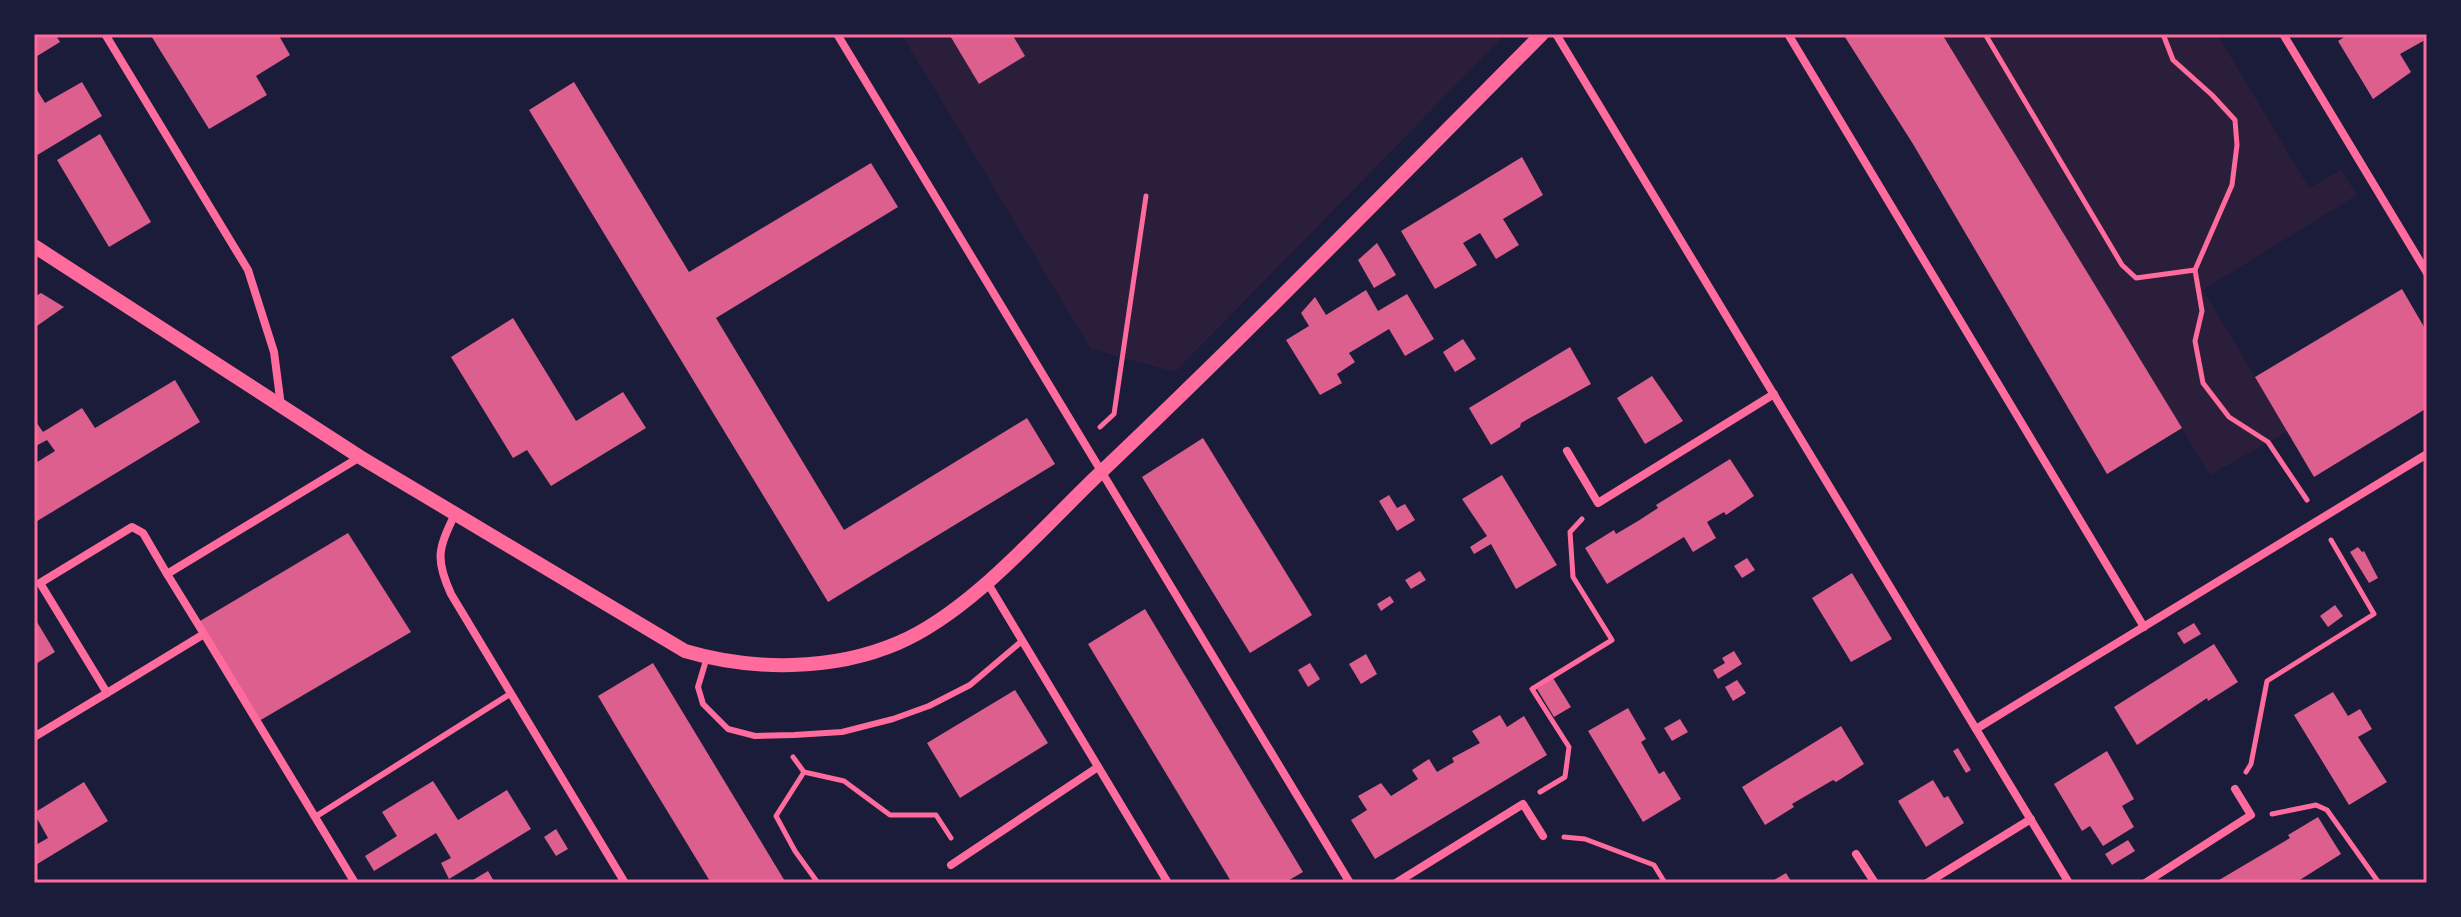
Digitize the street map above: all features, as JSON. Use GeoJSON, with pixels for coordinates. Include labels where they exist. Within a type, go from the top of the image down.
{"type":"FeatureCollection","features":[{"type":"Feature","properties":{"kind":"street"},"geometry":{"type":"LineString","coordinates":[[105,34],[248,270],[274,352],[282,407]]}},
{"type":"Feature","properties":{"kind":"street"},"geometry":{"type":"LineString","coordinates":[[837,34],[1350,883]]}},
{"type":"Feature","properties":{"kind":"street"},"geometry":{"type":"LineString","coordinates":[[34,246],[360,457],[660,638],[685,651],[707,657],[775,665],[819,663],[897,644],[940,622],[987,582],[1212,366],[1542,34]]}},
{"type":"Feature","properties":{"kind":"street"},"geometry":{"type":"LineString","coordinates":[[1556,34],[2069,883]]}},
{"type":"Feature","properties":{"kind":"street"},"geometry":{"type":"LineString","coordinates":[[1788,34],[2144,627]]}},
{"type":"Feature","properties":{"kind":"street"},"geometry":{"type":"LineString","coordinates":[[2284,34],[2427,273]]}},
{"type":"Feature","properties":{"kind":"street"},"geometry":{"type":"LineString","coordinates":[[1567,451],[1598,503],[1774,394]]}},
{"type":"Feature","properties":{"kind":"street"},"geometry":{"type":"LineString","coordinates":[[1976,729],[2427,454]]}},
{"type":"Feature","properties":{"kind":"street"},"geometry":{"type":"LineString","coordinates":[[167,574],[360,457]]}},
{"type":"Feature","properties":{"kind":"street"},"geometry":{"type":"LineString","coordinates":[[455,514],[440,552],[440,568],[451,594],[625,883]]}},
{"type":"Feature","properties":{"kind":"street"},"geometry":{"type":"LineString","coordinates":[[107,693],[40,583],[132,527],[143,533],[355,883]]}},
{"type":"Feature","properties":{"kind":"street"},"geometry":{"type":"LineString","coordinates":[[987,582],[1168,883]]}},
{"type":"Feature","properties":{"kind":"street"},"geometry":{"type":"LineString","coordinates":[[34,737],[204,634]]}},
{"type":"Feature","properties":{"kind":"street"},"geometry":{"type":"LineString","coordinates":[[951,865],[1098,767]]}},
{"type":"Feature","properties":{"kind":"street"},"geometry":{"type":"LineString","coordinates":[[2145,883],[2251,815],[2235,789]]}},
{"type":"Feature","properties":{"kind":"street"},"geometry":{"type":"LineString","coordinates":[[1396,883],[1523,804],[1543,836]]}},
{"type":"Feature","properties":{"kind":"street"},"geometry":{"type":"LineString","coordinates":[[1927,883],[2031,819]]}},
{"type":"Feature","properties":{"kind":"street"},"geometry":{"type":"LineString","coordinates":[[1856,854],[1875,883]]}},
{"type":"Feature","properties":{"kind":"lane"},"geometry":{"type":"LineString","coordinates":[[707,657],[698,687],[703,704],[728,729],[755,736],[842,732],[929,706],[970,685],[1022,641]]}},
{"type":"Feature","properties":{"kind":"lane"},"geometry":{"type":"LineString","coordinates":[[315,817],[510,694]]}},
{"type":"Feature","properties":{"kind":"path"},"geometry":{"type":"LineString","coordinates":[[1985,34],[2122,265],[2136,278],[2195,270]]}},
{"type":"Feature","properties":{"kind":"path"},"geometry":{"type":"LineString","coordinates":[[2163,34],[2173,60],[2235,120],[2237,145],[2232,185],[2195,270],[2202,311],[2195,341],[2203,383],[2229,417],[2268,442],[2320,520],[2374,614],[2267,681],[2251,764],[2235,789]]}},
{"type":"Feature","properties":{"kind":"path"},"geometry":{"type":"LineString","coordinates":[[1114,414],[1146,196]]}},
{"type":"Feature","properties":{"kind":"path"},"geometry":{"type":"LineString","coordinates":[[1523,804],[1565,777],[1569,747],[1532,689],[1612,640],[1573,577],[1570,532],[1598,503]]}},
{"type":"Feature","properties":{"kind":"path"},"geometry":{"type":"LineString","coordinates":[[775,735],[804,772],[844,781],[890,815],[936,815],[963,857]]}},
{"type":"Feature","properties":{"kind":"path"},"geometry":{"type":"LineString","coordinates":[[804,772],[776,816],[795,851],[818,883]]}},
{"type":"Feature","properties":{"kind":"path"},"geometry":{"type":"LineString","coordinates":[[2251,815],[2278,814],[2322,806],[2379,883]]}},
{"type":"Feature","properties":{"kind":"path"},"geometry":{"type":"LineString","coordinates":[[1543,836],[1585,839],[1654,865],[1665,883]]}},
{"type":"Feature","properties":{"kind":"shaded area"},"geometry":{"type":"Polygon","coordinates":[[[901,34],[1506,34],[1175,372],[1091,349],[901,34]]]}},
{"type":"Feature","properties":{"kind":"shaded area"},"geometry":{"type":"Polygon","coordinates":[[[1942,34],[2217,34],[2309,188],[2341,170],[2357,195],[2203,290],[2288,431],[2210,475],[1942,34]]]}},
{"type":"Feature","properties":{"kind":"building"},"geometry":{"type":"Polygon","coordinates":[[[34,34],[55,34],[60,42],[34,58],[34,34]]]}},
{"type":"Feature","properties":{"kind":"building"},"geometry":{"type":"Polygon","coordinates":[[[150,34],[278,34],[290,55],[256,76],[267,95],[209,129],[150,34]]]}},
{"type":"Feature","properties":{"kind":"building"},"geometry":{"type":"Polygon","coordinates":[[[949,34],[1012,34],[1025,56],[979,84],[949,34]]]}},
{"type":"Feature","properties":{"kind":"building"},"geometry":{"type":"Polygon","coordinates":[[[1843,34],[1942,34],[2182,428],[2107,474],[1913,144],[1843,34]]]}},
{"type":"Feature","properties":{"kind":"building"},"geometry":{"type":"Polygon","coordinates":[[[2349,34],[2427,34],[2423,36],[2425,40],[2400,54],[2411,72],[2373,99],[2338,41],[2349,34]]]}},
{"type":"Feature","properties":{"kind":"building"},"geometry":{"type":"Polygon","coordinates":[[[82,82],[102,116],[34,157],[34,85],[45,103],[82,82]]]}},
{"type":"Feature","properties":{"kind":"building"},"geometry":{"type":"Polygon","coordinates":[[[574,82],[689,272],[871,163],[898,207],[716,318],[844,530],[1027,418],[1055,464],[828,602],[529,110],[574,82]]]}},
{"type":"Feature","properties":{"kind":"building"},"geometry":{"type":"Polygon","coordinates":[[[100,134],[151,222],[109,247],[57,160],[100,134]]]}},
{"type":"Feature","properties":{"kind":"building"},"geometry":{"type":"Polygon","coordinates":[[[1522,157],[1543,195],[1503,219],[1519,245],[1496,259],[1480,233],[1463,243],[1477,265],[1435,289],[1401,231],[1522,157]]]}},
{"type":"Feature","properties":{"kind":"building"},"geometry":{"type":"Polygon","coordinates":[[[1377,243],[1396,275],[1374,288],[1358,260],[1377,243]]]}},
{"type":"Feature","properties":{"kind":"building"},"geometry":{"type":"Polygon","coordinates":[[[2402,289],[2427,332],[2427,408],[2314,477],[2255,377],[2402,289]]]}},
{"type":"Feature","properties":{"kind":"building"},"geometry":{"type":"Polygon","coordinates":[[[1366,290],[1378,311],[1407,294],[1434,339],[1405,356],[1389,329],[1349,353],[1355,362],[1337,374],[1342,383],[1320,395],[1286,340],[1309,326],[1301,313],[1315,297],[1326,315],[1366,290]]]}},
{"type":"Feature","properties":{"kind":"building"},"geometry":{"type":"Polygon","coordinates":[[[41,293],[64,307],[34,328],[34,297],[41,293]]]}},
{"type":"Feature","properties":{"kind":"building"},"geometry":{"type":"Polygon","coordinates":[[[513,318],[576,421],[623,392],[646,428],[551,486],[527,450],[513,458],[451,357],[513,318]]]}},
{"type":"Feature","properties":{"kind":"building"},"geometry":{"type":"Polygon","coordinates":[[[1463,339],[1476,359],[1455,372],[1443,352],[1463,339]]]}},
{"type":"Feature","properties":{"kind":"building"},"geometry":{"type":"Polygon","coordinates":[[[1570,347],[1591,384],[1521,423],[1520,427],[1491,445],[1469,408],[1570,347]]]}},
{"type":"Feature","properties":{"kind":"building"},"geometry":{"type":"Polygon","coordinates":[[[1652,376],[1683,421],[1645,444],[1617,398],[1652,376]]]}},
{"type":"Feature","properties":{"kind":"building"},"geometry":{"type":"Polygon","coordinates":[[[175,380],[200,422],[34,523],[34,464],[55,451],[47,440],[34,447],[34,419],[43,432],[82,408],[95,428],[175,380]]]}},
{"type":"Feature","properties":{"kind":"building"},"geometry":{"type":"Polygon","coordinates":[[[1203,438],[1312,615],[1250,653],[1142,477],[1203,438]]]}},
{"type":"Feature","properties":{"kind":"building"},"geometry":{"type":"Polygon","coordinates":[[[1730,459],[1754,496],[1726,515],[1724,512],[1707,522],[1716,538],[1693,552],[1684,537],[1607,584],[1585,548],[1614,530],[1616,534],[1638,521],[1658,508],[1656,505],[1730,459]]]}},
{"type":"Feature","properties":{"kind":"building"},"geometry":{"type":"Polygon","coordinates":[[[1502,475],[1557,565],[1516,589],[1491,544],[1474,554],[1470,547],[1487,536],[1462,499],[1502,475]]]}},
{"type":"Feature","properties":{"kind":"building"},"geometry":{"type":"Polygon","coordinates":[[[1389,495],[1397,508],[1405,504],[1415,520],[1397,531],[1379,501],[1389,495]]]}},
{"type":"Feature","properties":{"kind":"building"},"geometry":{"type":"Polygon","coordinates":[[[348,533],[411,632],[259,721],[200,621],[348,533]]]}},
{"type":"Feature","properties":{"kind":"building"},"geometry":{"type":"Polygon","coordinates":[[[2358,547],[2364,551],[2378,578],[2369,583],[2350,552],[2358,547]]]}},
{"type":"Feature","properties":{"kind":"building"},"geometry":{"type":"Polygon","coordinates":[[[1747,558],[1755,570],[1742,578],[1734,566],[1747,558]]]}},
{"type":"Feature","properties":{"kind":"building"},"geometry":{"type":"Polygon","coordinates":[[[1420,571],[1426,580],[1411,589],[1405,580],[1420,571]]]}},
{"type":"Feature","properties":{"kind":"building"},"geometry":{"type":"Polygon","coordinates":[[[1852,573],[1892,639],[1851,662],[1812,598],[1852,573]]]}},
{"type":"Feature","properties":{"kind":"building"},"geometry":{"type":"Polygon","coordinates":[[[1390,596],[1394,602],[1381,611],[1377,604],[1390,596]]]}},
{"type":"Feature","properties":{"kind":"building"},"geometry":{"type":"Polygon","coordinates":[[[2335,605],[2343,616],[2328,627],[2320,616],[2335,605]]]}},
{"type":"Feature","properties":{"kind":"building"},"geometry":{"type":"Polygon","coordinates":[[[1145,609],[1303,872],[1284,883],[1232,883],[1088,644],[1145,609]]]}},
{"type":"Feature","properties":{"kind":"building"},"geometry":{"type":"Polygon","coordinates":[[[34,617],[55,652],[34,665],[34,617]]]}},
{"type":"Feature","properties":{"kind":"building"},"geometry":{"type":"Polygon","coordinates":[[[2194,623],[2201,634],[2184,644],[2177,633],[2194,623]]]}},
{"type":"Feature","properties":{"kind":"building"},"geometry":{"type":"Polygon","coordinates":[[[2214,644],[2238,682],[2208,701],[2207,698],[2137,745],[2114,707],[2214,644]]]}},
{"type":"Feature","properties":{"kind":"building"},"geometry":{"type":"Polygon","coordinates":[[[1734,651],[1742,664],[1718,679],[1713,670],[1725,663],[1722,658],[1734,651]]]}},
{"type":"Feature","properties":{"kind":"building"},"geometry":{"type":"Polygon","coordinates":[[[1366,654],[1377,674],[1361,684],[1349,664],[1366,654]]]}},
{"type":"Feature","properties":{"kind":"building"},"geometry":{"type":"Polygon","coordinates":[[[653,663],[786,883],[711,883],[624,740],[598,696],[653,663]]]}},
{"type":"Feature","properties":{"kind":"building"},"geometry":{"type":"Polygon","coordinates":[[[1310,663],[1320,679],[1308,687],[1298,670],[1310,663]]]}},
{"type":"Feature","properties":{"kind":"building"},"geometry":{"type":"Polygon","coordinates":[[[1553,678],[1571,707],[1554,717],[1537,689],[1553,678]]]}},
{"type":"Feature","properties":{"kind":"building"},"geometry":{"type":"Polygon","coordinates":[[[1737,680],[1746,693],[1733,701],[1725,687],[1737,680]]]}},
{"type":"Feature","properties":{"kind":"building"},"geometry":{"type":"Polygon","coordinates":[[[1015,690],[1048,743],[960,798],[927,743],[1015,690]]]}},
{"type":"Feature","properties":{"kind":"building"},"geometry":{"type":"Polygon","coordinates":[[[2333,692],[2348,716],[2360,709],[2372,729],[2358,737],[2387,782],[2349,805],[2294,715],[2333,692]]]}},
{"type":"Feature","properties":{"kind":"building"},"geometry":{"type":"Polygon","coordinates":[[[1628,708],[1646,739],[1641,742],[1659,774],[1664,771],[1681,799],[1643,822],[1588,731],[1628,708]]]}},
{"type":"Feature","properties":{"kind":"building"},"geometry":{"type":"Polygon","coordinates":[[[1500,715],[1507,727],[1524,716],[1547,755],[1375,859],[1351,820],[1367,810],[1358,796],[1381,783],[1391,796],[1418,779],[1412,770],[1429,759],[1437,772],[1454,762],[1452,758],[1480,743],[1472,731],[1500,715]]]}},
{"type":"Feature","properties":{"kind":"building"},"geometry":{"type":"Polygon","coordinates":[[[1680,719],[1688,732],[1672,741],[1664,728],[1680,719]]]}},
{"type":"Feature","properties":{"kind":"building"},"geometry":{"type":"Polygon","coordinates":[[[1841,726],[1864,764],[1792,804],[1794,807],[1765,825],[1742,787],[1841,726]]]}},
{"type":"Feature","properties":{"kind":"building"},"geometry":{"type":"Polygon","coordinates":[[[1958,748],[1971,770],[1966,773],[1953,751],[1958,748]]]}},
{"type":"Feature","properties":{"kind":"building"},"geometry":{"type":"Polygon","coordinates":[[[2107,751],[2134,799],[2122,806],[2134,827],[2103,846],[2090,826],[2082,831],[2054,784],[2107,751]]]}},
{"type":"Feature","properties":{"kind":"building"},"geometry":{"type":"Polygon","coordinates":[[[1933,780],[1944,798],[1948,796],[1964,823],[1926,847],[1898,801],[1933,780]]]}},
{"type":"Feature","properties":{"kind":"building"},"geometry":{"type":"Polygon","coordinates":[[[433,781],[458,820],[507,790],[531,829],[449,879],[441,863],[451,858],[436,833],[374,871],[365,856],[397,836],[382,812],[433,781]]]}},
{"type":"Feature","properties":{"kind":"building"},"geometry":{"type":"Polygon","coordinates":[[[84,782],[108,821],[34,866],[34,846],[48,838],[34,813],[84,782]]]}},
{"type":"Feature","properties":{"kind":"building"},"geometry":{"type":"Polygon","coordinates":[[[2318,817],[2341,854],[2295,883],[2214,883],[2290,838],[2288,835],[2318,817]]]}},
{"type":"Feature","properties":{"kind":"building"},"geometry":{"type":"Polygon","coordinates":[[[556,829],[568,849],[556,856],[544,837],[556,829]]]}},
{"type":"Feature","properties":{"kind":"building"},"geometry":{"type":"Polygon","coordinates":[[[2128,840],[2135,851],[2112,865],[2105,854],[2128,840]]]}},
{"type":"Feature","properties":{"kind":"building"},"geometry":{"type":"Polygon","coordinates":[[[488,871],[495,883],[468,883],[488,871]]]}},
{"type":"Feature","properties":{"kind":"building"},"geometry":{"type":"Polygon","coordinates":[[[1786,873],[1792,883],[1769,883],[1786,873]]]}}]}
